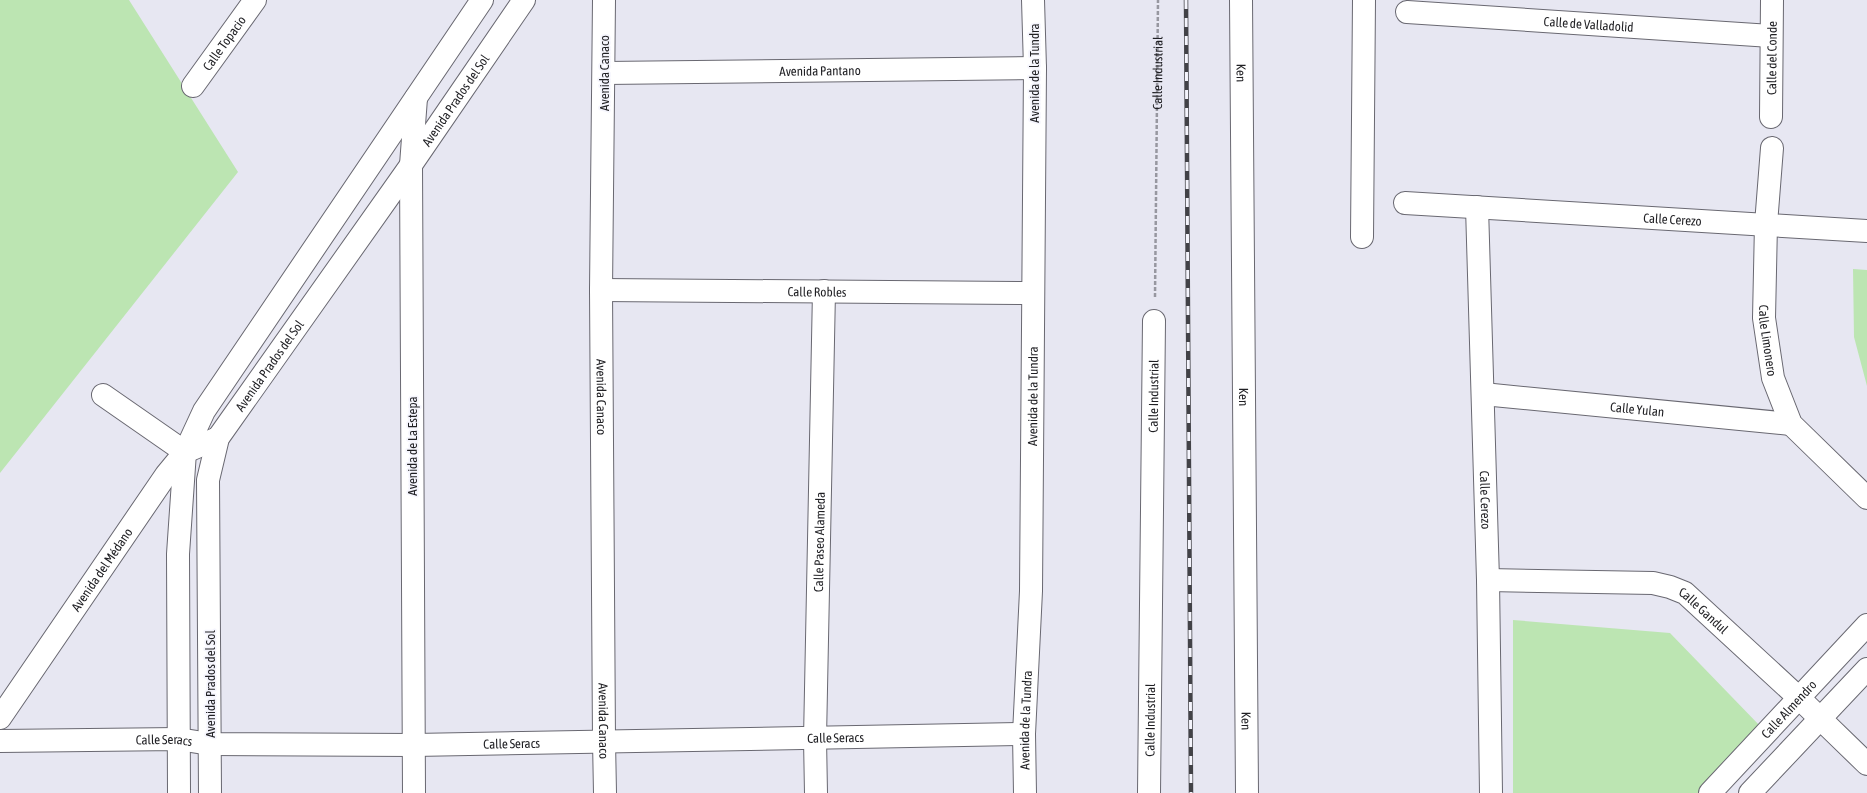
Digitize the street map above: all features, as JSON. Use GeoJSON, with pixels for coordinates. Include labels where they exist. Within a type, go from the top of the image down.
{"type":"FeatureCollection","features":[{"type":"Feature","properties":{"kind":"street","name":"Avenida Prados del Sol"},"geometry":{"type":"LineString","coordinates":[[210,793],[208,480],[218,438],[411,165],[524,0]]}},
{"type":"Feature","properties":{"kind":"street","name":"Avenida Canaco"},"geometry":{"type":"LineString","coordinates":[[604,0],[605,73],[601,290],[605,793]]}},
{"type":"Feature","properties":{"kind":"street","name":"Avenida de la Tundra"},"geometry":{"type":"LineString","coordinates":[[1025,793],[1024,734],[1031,591],[1032,293],[1035,68],[1033,0]]}},
{"type":"Feature","properties":{"kind":"street","name":"Ken"},"geometry":{"type":"LineString","coordinates":[[1241,0],[1247,793]]}},
{"type":"Feature","properties":{"kind":"street"},"geometry":{"type":"LineString","coordinates":[[1362,237],[1364,0]]}},
{"type":"Feature","properties":{"kind":"street","name":"Calle del Conde"},"geometry":{"type":"LineString","coordinates":[[1771,117],[1772,0]]}},
{"type":"Feature","properties":{"kind":"street","name":"Calle Topacio"},"geometry":{"type":"LineString","coordinates":[[193,86],[252,1]]}},
{"type":"Feature","properties":{"kind":"street"},"geometry":{"type":"LineString","coordinates":[[179,793],[178,554],[185,452],[204,411],[416,98],[479,1]]}},
{"type":"Feature","properties":{"kind":"street","name":"Calle de Valladolid"},"geometry":{"type":"LineString","coordinates":[[1407,12],[1771,36]]}},
{"type":"Feature","properties":{"kind":"street","name":"Avenida Pantano"},"geometry":{"type":"LineString","coordinates":[[605,73],[1035,68]]}},
{"type":"Feature","properties":{"kind":"street","name":"Avenida de La Estepa"},"geometry":{"type":"LineString","coordinates":[[414,793],[411,165],[416,98]]}},
{"type":"Feature","properties":{"kind":"street","name":"Calle Limonero"},"geometry":{"type":"LineString","coordinates":[[1772,148],[1766,224],[1764,318],[1773,378],[1792,424],[1867,498]]}},
{"type":"Feature","properties":{"kind":"street","name":"Calle Cerezo"},"geometry":{"type":"LineString","coordinates":[[1406,203],[1766,224],[1867,232]]}},
{"type":"Feature","properties":{"kind":"street","name":"Calle Cerezo"},"geometry":{"type":"LineString","coordinates":[[1477,207],[1488,580],[1491,793]]}},
{"type":"Feature","properties":{"kind":"street","name":"Calle Robles"},"geometry":{"type":"LineString","coordinates":[[601,290],[1032,293]]}},
{"type":"Feature","properties":{"kind":"street","name":"Calle Paseo Alameda"},"geometry":{"type":"LineString","coordinates":[[816,793],[815,739],[824,291]]}},
{"type":"Feature","properties":{"kind":"street","name":"Calle Industrial"},"geometry":{"type":"LineString","coordinates":[[1149,793],[1154,321]]}},
{"type":"Feature","properties":{"kind":"street","name":"Calle Yulan"},"geometry":{"type":"LineString","coordinates":[[1483,394],[1792,424]]}},
{"type":"Feature","properties":{"kind":"street"},"geometry":{"type":"LineString","coordinates":[[102,395],[185,452]]}},
{"type":"Feature","properties":{"kind":"street","name":"Avenida del Médano"},"geometry":{"type":"LineString","coordinates":[[0,718],[145,504],[185,452],[218,438]]}},
{"type":"Feature","properties":{"kind":"street","name":"Calle Gandul"},"geometry":{"type":"LineString","coordinates":[[1488,580],[1653,583],[1670,587],[1685,593],[1799,698],[1867,764]]}},
{"type":"Feature","properties":{"kind":"street","name":"Calle Almendro"},"geometry":{"type":"LineString","coordinates":[[1710,793],[1867,624]]}},
{"type":"Feature","properties":{"kind":"street"},"geometry":{"type":"LineString","coordinates":[[1750,793],[1867,669]]}},
{"type":"Feature","properties":{"kind":"street","name":"Calle Seracs"},"geometry":{"type":"LineString","coordinates":[[0,741],[178,738],[210,744],[414,745],[815,739],[1024,734]]}},
{"type":"Feature","properties":{"kind":"path","name":"Calle Industrial"},"geometry":{"type":"LineString","coordinates":[[1154,321],[1158,0]]}},
{"type":"Feature","properties":{"kind":"green space"},"geometry":{"type":"Polygon","coordinates":[[[0,0],[129,0],[238,172],[0,473],[0,0]]]}},
{"type":"Feature","properties":{"kind":"green space"},"geometry":{"type":"Polygon","coordinates":[[[1853,269],[1867,270],[1867,386],[1854,337],[1853,269]]]}},
{"type":"Feature","properties":{"kind":"green space"},"geometry":{"type":"Polygon","coordinates":[[[1513,620],[1670,633],[1761,727],[1700,793],[1513,793],[1513,620]]]}},
{"type":"Feature","properties":{"kind":"railway"},"geometry":{"type":"LineString","coordinates":[[1186,0],[1191,793]]}}]}
